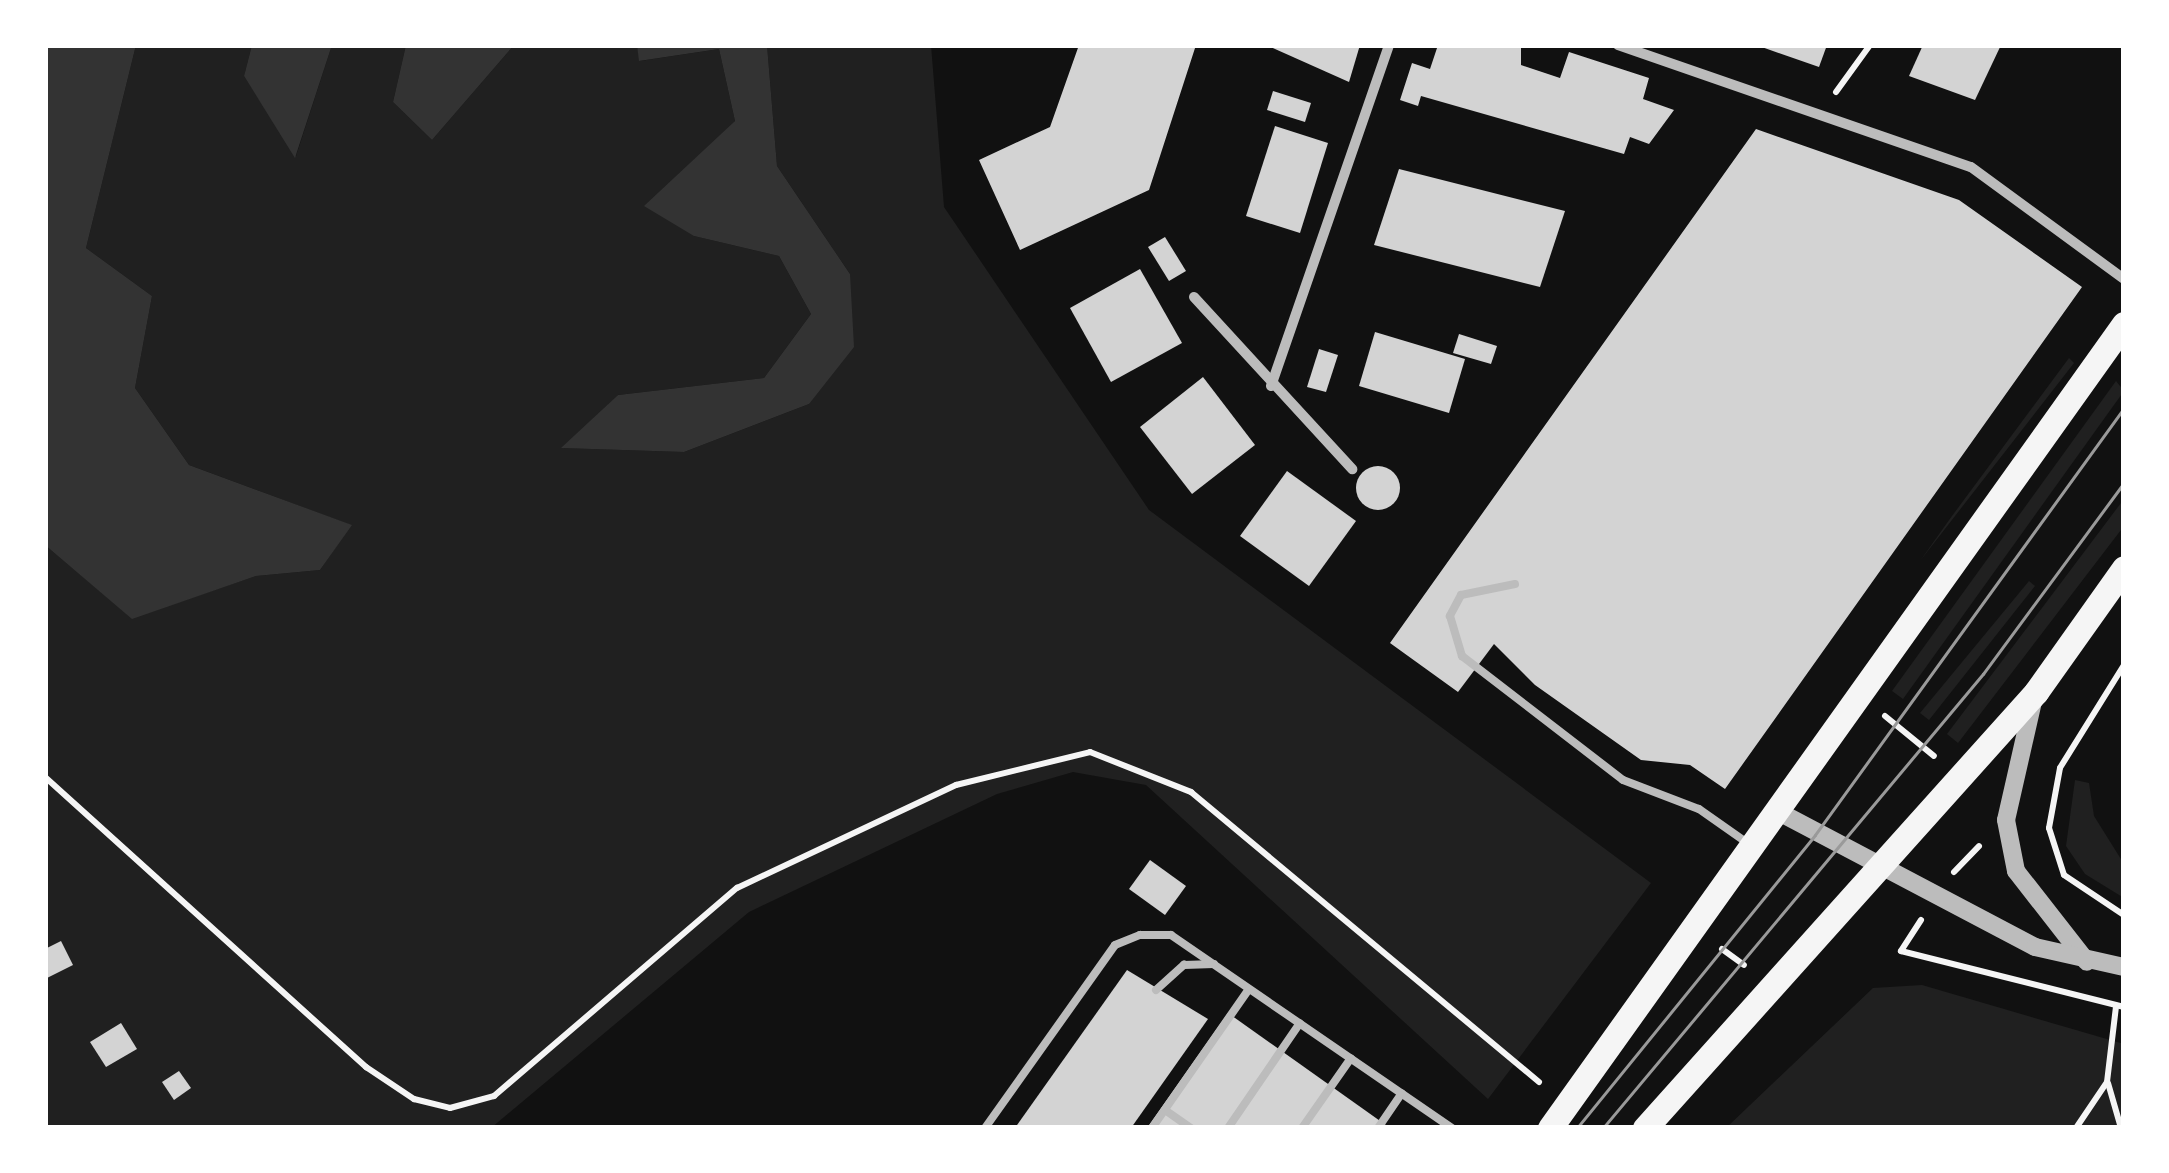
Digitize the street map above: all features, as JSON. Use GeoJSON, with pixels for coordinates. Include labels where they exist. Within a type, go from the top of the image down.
{"type":"FeatureCollection","features":[{"type":"Feature","properties":{"kind":"main road"},"geometry":{"type":"LineString","coordinates":[[1550,1128],[2124,324]]}},
{"type":"Feature","properties":{"kind":"main road"},"geometry":{"type":"LineString","coordinates":[[1645,1128],[1769,985],[2036,692],[2124,568]]}},
{"type":"Feature","properties":{"kind":"street"},"geometry":{"type":"LineString","coordinates":[[1271,386],[1389,45]]}},
{"type":"Feature","properties":{"kind":"street"},"geometry":{"type":"LineString","coordinates":[[1618,45],[1971,167],[2124,279]]}},
{"type":"Feature","properties":{"kind":"street"},"geometry":{"type":"LineString","coordinates":[[1194,296],[1271,386],[1352,468]]}},
{"type":"Feature","properties":{"kind":"street"},"geometry":{"type":"LineString","coordinates":[[2036,692],[2006,820],[2016,871],[2088,962]]}},
{"type":"Feature","properties":{"kind":"street"},"geometry":{"type":"LineString","coordinates":[[1779,812],[2035,947],[2088,962],[2124,967]]}},
{"type":"Feature","properties":{"kind":"lane"},"geometry":{"type":"LineString","coordinates":[[1515,584],[1461,595],[1450,616],[1462,656],[1623,780],[1699,809],[1754,847]]}},
{"type":"Feature","properties":{"kind":"lane"},"geometry":{"type":"LineString","coordinates":[[985,1128],[1115,945],[1171,935],[1452,1128]]}},
{"type":"Feature","properties":{"kind":"lane"},"geometry":{"type":"LineString","coordinates":[[1156,990],[1184,965],[1214,964]]}},
{"type":"Feature","properties":{"kind":"lane"},"geometry":{"type":"LineString","coordinates":[[1152,1128],[1250,989]]}},
{"type":"Feature","properties":{"kind":"lane"},"geometry":{"type":"LineString","coordinates":[[1228,1128],[1300,1023]]}},
{"type":"Feature","properties":{"kind":"lane"},"geometry":{"type":"LineString","coordinates":[[1302,1128],[1351,1058]]}},
{"type":"Feature","properties":{"kind":"lane"},"geometry":{"type":"LineString","coordinates":[[1378,1128],[1402,1093]]}},
{"type":"Feature","properties":{"kind":"lane"},"geometry":{"type":"LineString","coordinates":[[1165,1110],[1191,1128]]}},
{"type":"Feature","properties":{"kind":"lane"},"geometry":{"type":"LineString","coordinates":[[1430,1128],[1437,1118]]}},
{"type":"Feature","properties":{"kind":"path"},"geometry":{"type":"LineString","coordinates":[[1820,114],[1870,45]]}},
{"type":"Feature","properties":{"kind":"path"},"geometry":{"type":"LineString","coordinates":[[2124,665],[2060,768],[2049,828],[2064,875],[2124,915]]}},
{"type":"Feature","properties":{"kind":"path"},"geometry":{"type":"LineString","coordinates":[[1860,697],[1961,777]]}},
{"type":"Feature","properties":{"kind":"path"},"geometry":{"type":"LineString","coordinates":[[45,777],[366,1067],[414,1099],[450,1108],[494,1096],[737,888],[850,828],[1046,758],[1125,758],[1191,792],[1568,1103]]}},
{"type":"Feature","properties":{"kind":"path"},"geometry":{"type":"LineString","coordinates":[[1965,856],[1975,846]]}},
{"type":"Feature","properties":{"kind":"path"},"geometry":{"type":"LineString","coordinates":[[1695,928],[1769,985]]}},
{"type":"Feature","properties":{"kind":"path"},"geometry":{"type":"LineString","coordinates":[[1900,951],[2120,1007],[2108,1082],[2121,1128]]}},
{"type":"Feature","properties":{"kind":"path"},"geometry":{"type":"LineString","coordinates":[[2076,1128],[2108,1082]]}},
{"type":"Feature","properties":{"kind":"shaded area"},"geometry":{"type":"Polygon","coordinates":[[[45,45],[136,45],[86,248],[152,296],[135,388],[189,465],[352,525],[320,570],[256,576],[132,619],[45,545],[45,45]]]}},
{"type":"Feature","properties":{"kind":"shaded area"},"geometry":{"type":"Polygon","coordinates":[[[136,45],[252,45],[244,76],[296,156],[332,45],[406,45],[393,102],[432,140],[514,45],[637,45],[640,61],[719,49],[735,121],[699,159],[694,236],[779,256],[811,314],[764,378],[618,395],[563,448],[684,452],[809,404],[850,274],[777,166],[767,45],[931,45],[944,207],[1149,510],[1651,883],[1488,1099],[1146,785],[1073,772],[997,794],[749,912],[491,1128],[45,1128],[45,545],[132,618],[256,576],[320,570],[351,525],[189,465],[135,388],[152,296],[86,248],[136,45]]]}},
{"type":"Feature","properties":{"kind":"shaded area"},"geometry":{"type":"Polygon","coordinates":[[[252,45],[332,45],[295,158],[244,76],[252,45]]]}},
{"type":"Feature","properties":{"kind":"shaded area"},"geometry":{"type":"Polygon","coordinates":[[[406,45],[514,45],[432,140],[393,102],[406,45]]]}},
{"type":"Feature","properties":{"kind":"shaded area"},"geometry":{"type":"Polygon","coordinates":[[[637,45],[767,45],[777,166],[850,274],[854,347],[809,404],[684,452],[561,448],[618,395],[764,378],[811,314],[779,256],[694,236],[644,206],[735,121],[719,49],[639,61],[637,45]]]}},
{"type":"Feature","properties":{"kind":"shaded area"},"geometry":{"type":"Polygon","coordinates":[[[2069,358],[2074,363],[1920,561],[1952,516],[2069,358]]]}},
{"type":"Feature","properties":{"kind":"shaded area"},"geometry":{"type":"Polygon","coordinates":[[[2116,381],[2124,391],[1903,699],[1892,691],[2116,381]]]}},
{"type":"Feature","properties":{"kind":"shaded area"},"geometry":{"type":"Polygon","coordinates":[[[2124,499],[2124,526],[1958,743],[1947,734],[2124,499]]]}},
{"type":"Feature","properties":{"kind":"shaded area"},"geometry":{"type":"Polygon","coordinates":[[[2029,581],[2035,586],[1929,720],[1920,713],[2029,581]]]}},
{"type":"Feature","properties":{"kind":"shaded area"},"geometry":{"type":"Polygon","coordinates":[[[2075,780],[2089,783],[2094,816],[2124,864],[2124,898],[2085,874],[2066,846],[2075,780]]]}},
{"type":"Feature","properties":{"kind":"shaded area"},"geometry":{"type":"Polygon","coordinates":[[[1922,985],[2124,1044],[2124,1128],[1726,1128],[1873,988],[1922,985]]]}},
{"type":"Feature","properties":{"kind":"building"},"geometry":{"type":"Polygon","coordinates":[[[1079,45],[1196,45],[1149,190],[1020,250],[979,160],[1050,127],[1079,45]]]}},
{"type":"Feature","properties":{"kind":"building"},"geometry":{"type":"Polygon","coordinates":[[[1266,45],[1360,45],[1349,82],[1266,45]]]}},
{"type":"Feature","properties":{"kind":"building"},"geometry":{"type":"Polygon","coordinates":[[[1438,45],[1521,45],[1521,65],[1560,78],[1569,52],[1649,78],[1643,99],[1674,110],[1649,144],[1630,137],[1624,154],[1421,96],[1418,106],[1400,100],[1412,63],[1430,69],[1438,45]]]}},
{"type":"Feature","properties":{"kind":"building"},"geometry":{"type":"Polygon","coordinates":[[[1756,45],[1827,45],[1819,67],[1756,45]]]}},
{"type":"Feature","properties":{"kind":"building"},"geometry":{"type":"Polygon","coordinates":[[[1923,45],[2001,45],[1975,100],[1909,76],[1923,45]]]}},
{"type":"Feature","properties":{"kind":"building"},"geometry":{"type":"Polygon","coordinates":[[[1273,91],[1311,103],[1305,122],[1267,110],[1273,91]]]}},
{"type":"Feature","properties":{"kind":"building"},"geometry":{"type":"Polygon","coordinates":[[[1275,126],[1328,143],[1300,233],[1246,216],[1275,126]]]}},
{"type":"Feature","properties":{"kind":"building"},"geometry":{"type":"Polygon","coordinates":[[[1756,129],[1959,200],[2082,287],[1725,789],[1690,765],[1641,760],[1535,685],[1494,644],[1458,692],[1390,643],[1756,129]]]}},
{"type":"Feature","properties":{"kind":"building"},"geometry":{"type":"Polygon","coordinates":[[[1399,169],[1565,211],[1540,287],[1374,245],[1399,169]]]}},
{"type":"Feature","properties":{"kind":"building"},"geometry":{"type":"Polygon","coordinates":[[[1165,237],[1186,271],[1169,281],[1148,247],[1165,237]]]}},
{"type":"Feature","properties":{"kind":"building"},"geometry":{"type":"Polygon","coordinates":[[[1140,269],[1182,343],[1111,382],[1070,308],[1140,269]]]}},
{"type":"Feature","properties":{"kind":"building"},"geometry":{"type":"Polygon","coordinates":[[[1375,332],[1465,359],[1449,413],[1359,386],[1375,332]]]}},
{"type":"Feature","properties":{"kind":"building"},"geometry":{"type":"Polygon","coordinates":[[[1459,334],[1497,346],[1491,364],[1453,353],[1459,334]]]}},
{"type":"Feature","properties":{"kind":"building"},"geometry":{"type":"Polygon","coordinates":[[[1319,349],[1338,355],[1326,392],[1307,387],[1319,349]]]}},
{"type":"Feature","properties":{"kind":"building"},"geometry":{"type":"Polygon","coordinates":[[[1203,377],[1255,445],[1192,494],[1140,427],[1203,377]]]}},
{"type":"Feature","properties":{"kind":"building"},"geometry":{"type":"Polygon","coordinates":[[[1378,466],[1394,472],[1400,488],[1394,504],[1378,510],[1362,504],[1356,488],[1362,472],[1378,466]]]}},
{"type":"Feature","properties":{"kind":"building"},"geometry":{"type":"Polygon","coordinates":[[[1287,471],[1356,521],[1309,586],[1240,536],[1287,471]]]}},
{"type":"Feature","properties":{"kind":"building"},"geometry":{"type":"Polygon","coordinates":[[[1150,860],[1186,886],[1165,915],[1129,889],[1150,860]]]}},
{"type":"Feature","properties":{"kind":"building"},"geometry":{"type":"Polygon","coordinates":[[[61,941],[73,965],[45,979],[45,949],[61,941]]]}},
{"type":"Feature","properties":{"kind":"building"},"geometry":{"type":"Polygon","coordinates":[[[1127,970],[1208,1019],[1131,1128],[1015,1128],[1127,970]]]}},
{"type":"Feature","properties":{"kind":"building"},"geometry":{"type":"Polygon","coordinates":[[[1228,1013],[1390,1128],[1147,1128],[1228,1013]]]}},
{"type":"Feature","properties":{"kind":"building"},"geometry":{"type":"Polygon","coordinates":[[[121,1023],[137,1049],[106,1067],[90,1042],[121,1023]]]}},
{"type":"Feature","properties":{"kind":"building"},"geometry":{"type":"Polygon","coordinates":[[[179,1071],[191,1088],[174,1100],[162,1082],[179,1071]]]}},
{"type":"Feature","properties":{"kind":"tram line"},"geometry":{"type":"LineString","coordinates":[[1577,1128],[1815,835],[2124,408]]}},
{"type":"Feature","properties":{"kind":"tram line"},"geometry":{"type":"LineString","coordinates":[[1603,1128],[1983,674],[2124,483]]}}]}
